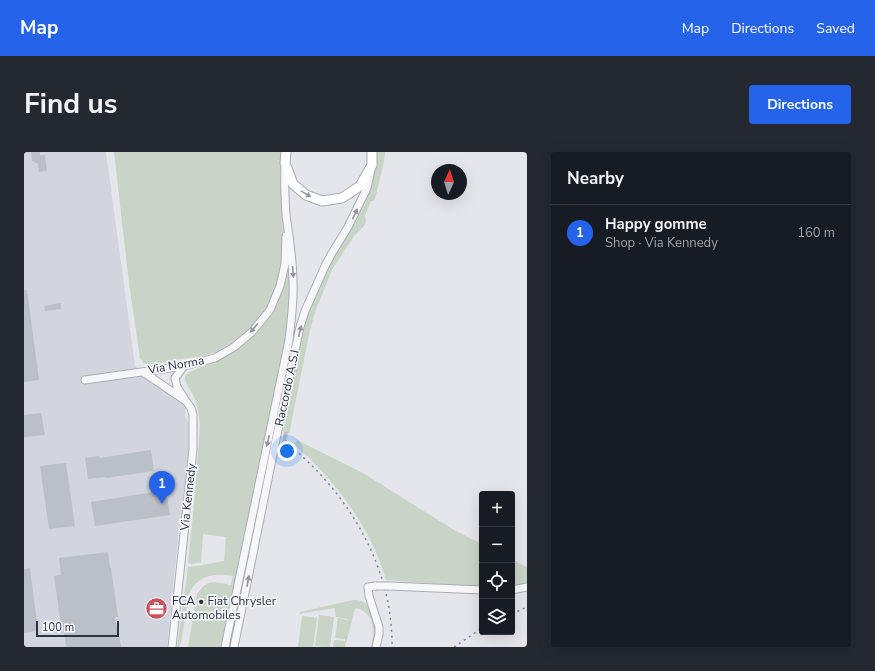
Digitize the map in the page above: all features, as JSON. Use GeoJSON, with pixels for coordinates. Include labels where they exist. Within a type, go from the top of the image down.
{"type":"FeatureCollection","features":[{"type":"Feature","properties":{"kind":"main road"},"geometry":{"type":"LineString","coordinates":[[286,152],[285,163],[293,184],[306,195],[322,201],[342,198],[360,186],[372,165],[372,152]]}},
{"type":"Feature","properties":{"kind":"street","name":"Raccordo A.S.I"},"geometry":{"type":"LineString","coordinates":[[225,647],[289,340],[293,282],[292,253],[286,214],[284,182],[285,163]]}},
{"type":"Feature","properties":{"kind":"street","name":"Raccordo A.S.I"},"geometry":{"type":"LineString","coordinates":[[234,647],[279,425],[305,311],[325,266],[348,228],[367,188],[372,165]]}},
{"type":"Feature","properties":{"kind":"street","name":"Via Norma"},"geometry":{"type":"LineString","coordinates":[[85,380],[184,366],[214,358],[234,347],[252,332],[270,310],[280,286],[285,264],[286,214]]}},
{"type":"Feature","properties":{"kind":"street","name":"Via Kennedy"},"geometry":{"type":"LineString","coordinates":[[172,647],[193,449],[193,415],[191,408],[177,387],[175,378],[184,366]]}},
{"type":"Feature","properties":{"kind":"street"},"geometry":{"type":"LineString","coordinates":[[143,372],[186,401]]}},
{"type":"Feature","properties":{"kind":"street"},"geometry":{"type":"LineString","coordinates":[[376,647],[379,627],[369,596],[368,587],[389,586],[479,590]]}},
{"type":"Feature","properties":{"kind":"street"},"geometry":{"type":"LineString","coordinates":[[515,589],[527,587]]}},
{"type":"Feature","properties":{"kind":"shaded area"},"geometry":{"type":"Polygon","coordinates":[[[24,152],[106,152],[135,366],[186,401],[185,416],[190,426],[193,449],[179,530],[167,647],[24,647],[24,152]]]}},
{"type":"Feature","properties":{"kind":"green space"},"geometry":{"type":"Polygon","coordinates":[[[114,152],[282,152],[280,165],[284,254],[282,272],[269,304],[255,324],[242,336],[218,351],[205,356],[153,364],[144,364],[140,358],[129,283],[114,152]]]}},
{"type":"Feature","properties":{"kind":"green space"},"geometry":{"type":"Polygon","coordinates":[[[376,152],[385,152],[375,199],[371,201],[365,215],[366,222],[364,226],[354,236],[332,270],[315,312],[310,330],[290,433],[283,431],[303,329],[308,311],[330,262],[365,204],[376,152]]]}},
{"type":"Feature","properties":{"kind":"green space"},"geometry":{"type":"Polygon","coordinates":[[[290,267],[291,286],[287,335],[222,647],[188,647],[197,594],[208,583],[216,582],[231,585],[233,576],[214,575],[199,581],[190,591],[180,647],[177,647],[188,567],[224,561],[226,537],[203,534],[201,562],[192,564],[188,563],[200,425],[196,402],[187,385],[185,376],[188,373],[238,349],[255,334],[269,316],[281,295],[290,267]]]}},
{"type":"Feature","properties":{"kind":"green space"},"geometry":{"type":"Polygon","coordinates":[[[297,440],[363,473],[454,530],[479,542],[479,587],[386,580],[381,564],[367,533],[349,504],[311,459],[294,444],[297,440]]]}},
{"type":"Feature","properties":{"kind":"green space"},"geometry":{"type":"Polygon","coordinates":[[[515,561],[527,567],[527,582],[515,585],[515,561]]]}},
{"type":"Feature","properties":{"kind":"green space"},"geometry":{"type":"Polygon","coordinates":[[[353,600],[362,601],[370,609],[377,631],[374,647],[371,647],[373,629],[371,619],[363,611],[357,608],[355,609],[345,647],[333,647],[334,640],[345,641],[345,639],[335,638],[338,618],[348,619],[336,617],[334,608],[299,614],[300,612],[353,600]]]}},
{"type":"Feature","properties":{"kind":"green space"},"geometry":{"type":"Polygon","coordinates":[[[319,615],[334,617],[330,647],[315,646],[319,615]]]}},
{"type":"Feature","properties":{"kind":"green space"},"geometry":{"type":"Polygon","coordinates":[[[302,616],[317,618],[313,647],[298,647],[302,616]]]}},
{"type":"Feature","properties":{"kind":"building"},"geometry":{"type":"Polygon","coordinates":[[[31,152],[40,152],[40,155],[45,155],[47,171],[39,172],[38,164],[32,161],[31,152]]]}},
{"type":"Feature","properties":{"kind":"building"},"geometry":{"type":"Polygon","coordinates":[[[24,290],[27,290],[39,380],[24,382],[24,290]]]}},
{"type":"Feature","properties":{"kind":"building"},"geometry":{"type":"Polygon","coordinates":[[[61,303],[61,309],[45,311],[44,306],[61,303]]]}},
{"type":"Feature","properties":{"kind":"building"},"geometry":{"type":"Polygon","coordinates":[[[41,413],[45,435],[24,437],[24,415],[41,413]]]}},
{"type":"Feature","properties":{"kind":"building"},"geometry":{"type":"Polygon","coordinates":[[[284,432],[288,432],[284,446],[283,458],[279,457],[284,432]]]}},
{"type":"Feature","properties":{"kind":"building"},"geometry":{"type":"Polygon","coordinates":[[[151,450],[154,471],[88,479],[85,458],[99,456],[100,458],[151,450]]]}},
{"type":"Feature","properties":{"kind":"building"},"geometry":{"type":"Polygon","coordinates":[[[66,463],[75,526],[49,529],[40,466],[66,463]]]}},
{"type":"Feature","properties":{"kind":"building"},"geometry":{"type":"Polygon","coordinates":[[[166,490],[170,515],[95,526],[91,502],[166,490]]]}},
{"type":"Feature","properties":{"kind":"building"},"geometry":{"type":"Polygon","coordinates":[[[108,552],[118,617],[115,617],[121,647],[66,647],[63,624],[61,625],[54,576],[61,575],[59,558],[108,552]]]}},
{"type":"Feature","properties":{"kind":"building"},"geometry":{"type":"Polygon","coordinates":[[[30,568],[38,631],[24,633],[24,569],[30,568]]]}},
{"type":"Feature","properties":{"kind":"railway"},"geometry":{"type":"LineString","coordinates":[[286,441],[335,491],[362,532],[381,576],[391,623],[392,647]]}},
{"type":"Feature","properties":{"kind":"railway"},"geometry":{"type":"LineString","coordinates":[[515,613],[527,607]]}},
{"type":"Feature","properties":{"kind":"railway"},"geometry":{"type":"LineString","coordinates":[[454,647],[479,630]]}},
{"type":"Feature","properties":{"kind":"place","name":"Happy gomme"},"geometry":{"type":"Point","coordinates":[162,504]}},
{"type":"Feature","properties":{"kind":"place","name":"FCA • Fiat Chrysler Automobiles"},"geometry":{"type":"Point","coordinates":[156,608]}}]}
